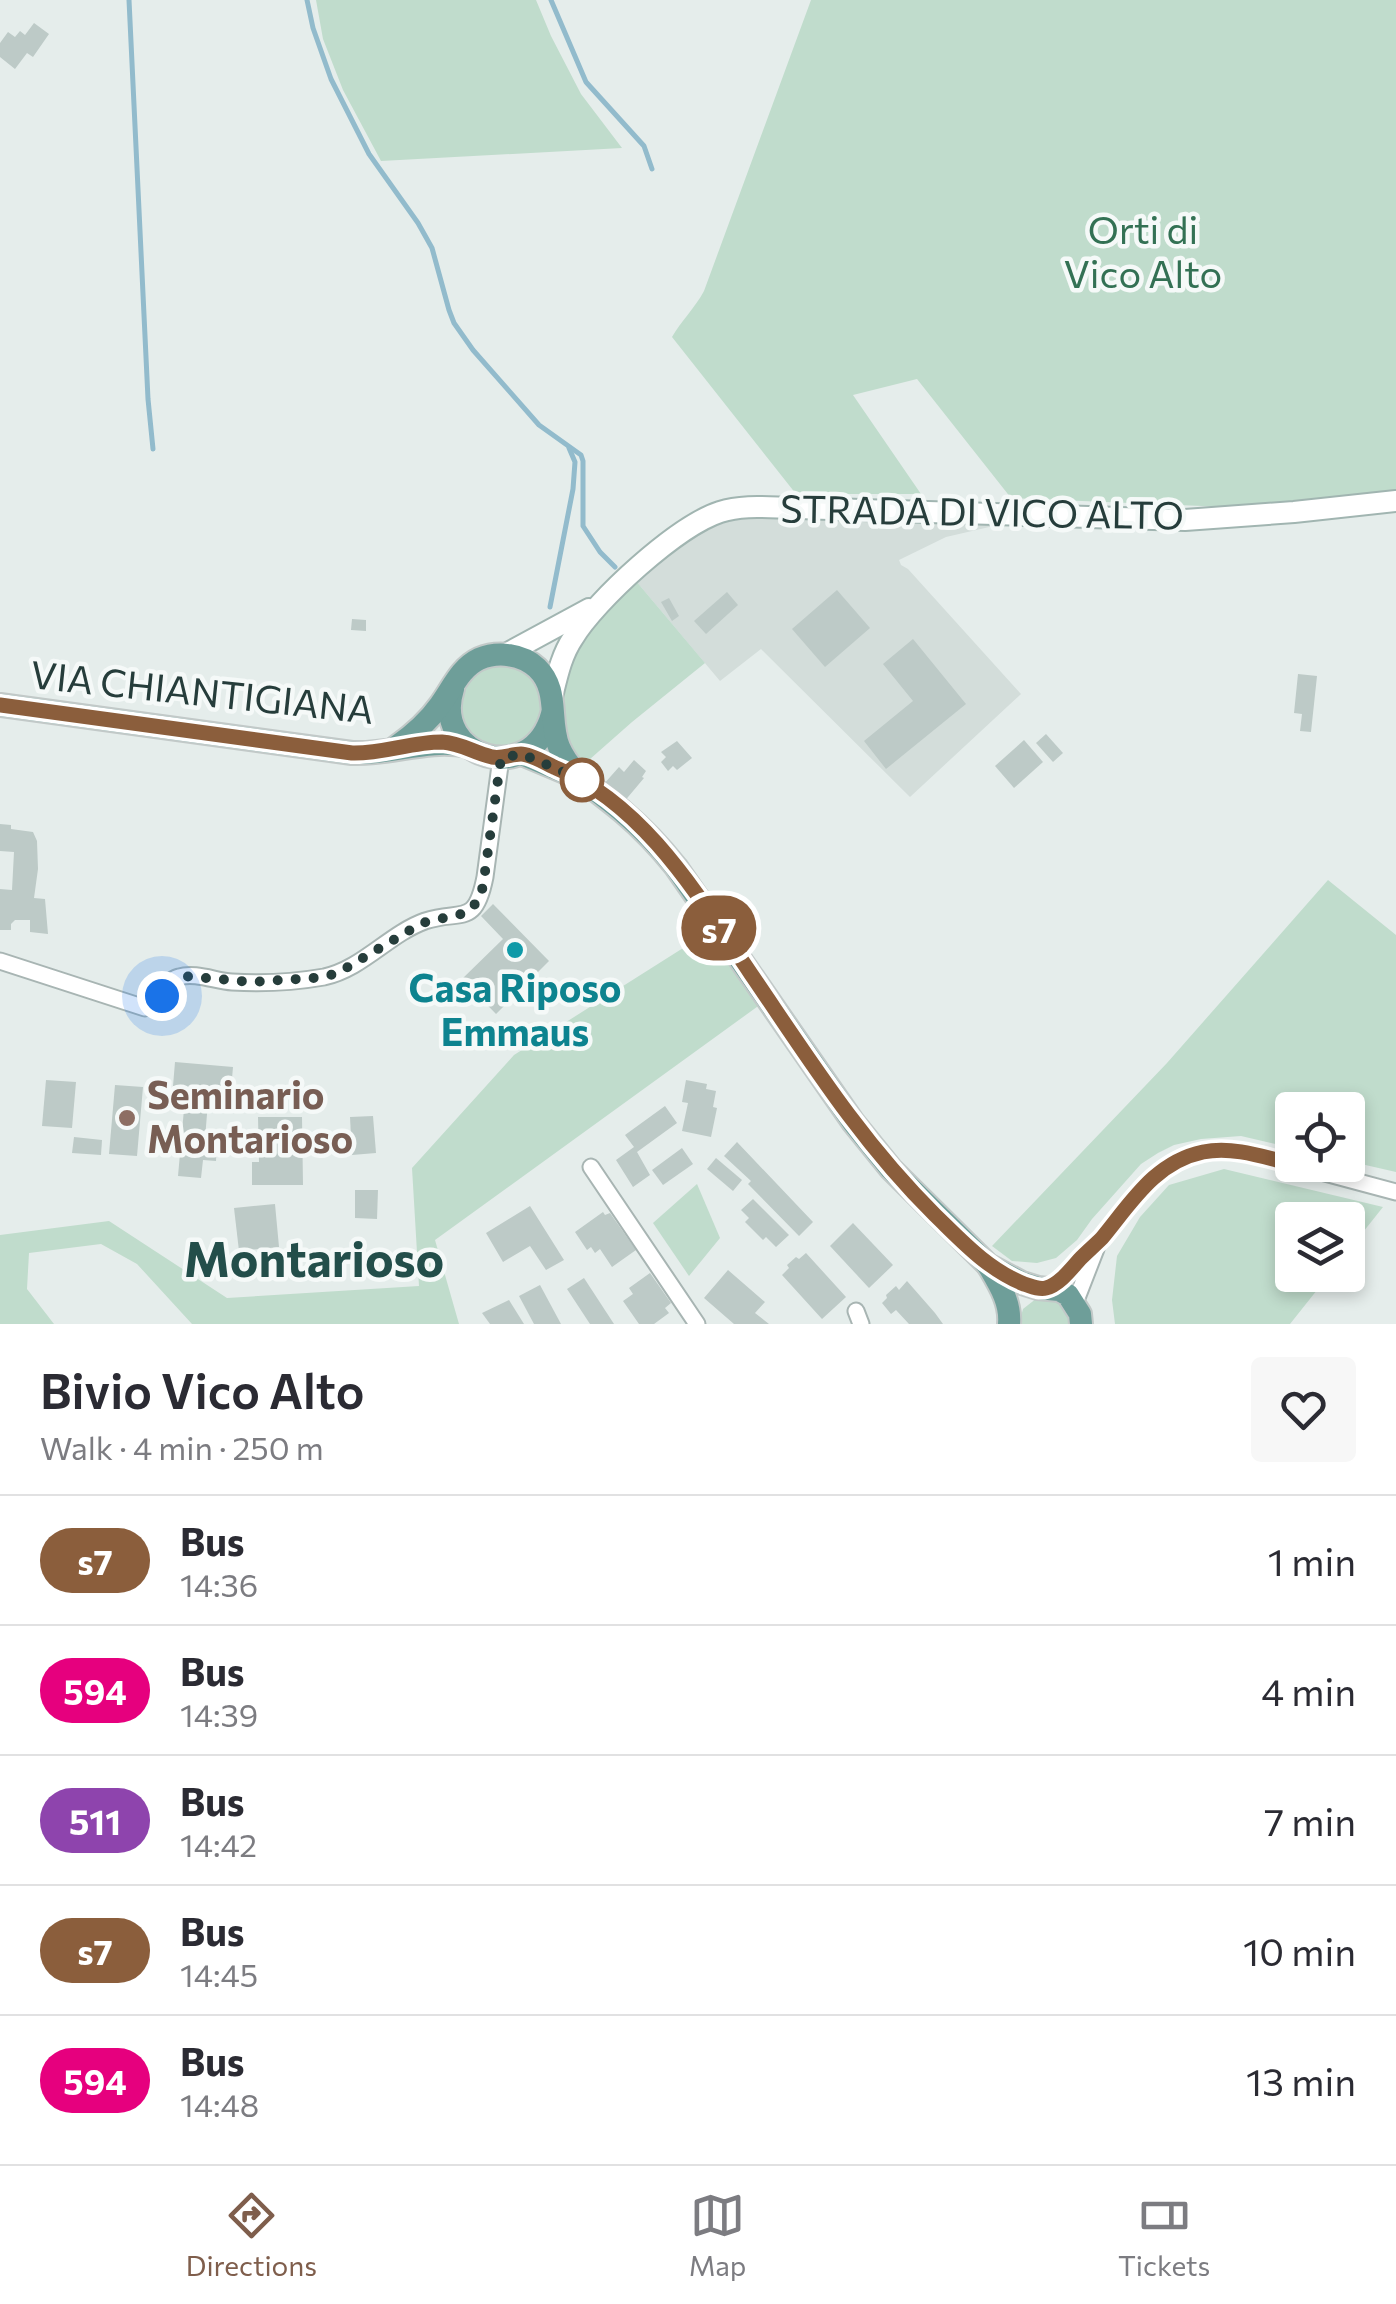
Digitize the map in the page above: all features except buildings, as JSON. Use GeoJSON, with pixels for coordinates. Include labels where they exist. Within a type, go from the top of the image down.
{"type":"FeatureCollection","features":[{"type":"Feature","properties":{"kind":"main road","name":"VIA CHIANTIGIANA"},"geometry":{"type":"LineString","coordinates":[[396,747],[433,715],[464,670],[476,660],[506,654],[522,658],[536,668],[547,681],[557,742],[565,759],[581,779],[634,822],[668,858],[870,1144],[913,1193],[988,1265],[1022,1283],[1068,1296],[1078,1314]]}},
{"type":"Feature","properties":{"kind":"main road"},"geometry":{"type":"LineString","coordinates":[[455,682],[450,716],[456,733],[468,746]]}},
{"type":"Feature","properties":{"kind":"main road"},"geometry":{"type":"LineString","coordinates":[[507,764],[538,744],[548,728],[553,704]]}},
{"type":"Feature","properties":{"kind":"main road","name":"VIA CHIANTIGIANA"},"geometry":{"type":"LineString","coordinates":[[0,705],[352,753],[444,742],[468,746],[507,764],[581,779]]}},
{"type":"Feature","properties":{"kind":"main road","name":"VIA CHIANTIGIANA"},"geometry":{"type":"LineString","coordinates":[[988,1265],[1003,1293],[1009,1320]]}},
{"type":"Feature","properties":{"kind":"main road","name":"VIA CHIANTIGIANA"},"geometry":{"type":"LineString","coordinates":[[1009,1320],[1020,1298],[1043,1288]]}},
{"type":"Feature","properties":{"kind":"street","name":"STRADA DI VICO ALTO"},"geometry":{"type":"LineString","coordinates":[[506,654],[600,603],[687,528],[716,513],[739,508],[1185,520],[1396,501]]}},
{"type":"Feature","properties":{"kind":"street","name":"STRADA DI VICO ALTO"},"geometry":{"type":"LineString","coordinates":[[553,704],[568,646],[600,603]]}},
{"type":"Feature","properties":{"kind":"street"},"geometry":{"type":"LineString","coordinates":[[0,961],[149,1008],[157,1004],[168,983],[182,976],[252,982],[340,973],[422,923],[457,916],[476,905],[482,894],[507,764]]}},
{"type":"Feature","properties":{"kind":"street"},"geometry":{"type":"LineString","coordinates":[[1043,1288],[1072,1268],[1100,1240],[1161,1170],[1203,1152],[1228,1151],[1275,1160]]}},
{"type":"Feature","properties":{"kind":"street"},"geometry":{"type":"LineString","coordinates":[[591,1166],[697,1324]]}},
{"type":"Feature","properties":{"kind":"street"},"geometry":{"type":"LineString","coordinates":[[1358,1182],[1396,1192]]}},
{"type":"Feature","properties":{"kind":"street"},"geometry":{"type":"LineString","coordinates":[[1078,1314],[1100,1240]]}},
{"type":"Feature","properties":{"kind":"shaded area"},"geometry":{"type":"Polygon","coordinates":[[[740,516],[1011,522],[946,537],[899,560],[1021,694],[910,797],[761,649],[720,681],[636,581],[699,529],[740,516]]]}},
{"type":"Feature","properties":{"kind":"green space"},"geometry":{"type":"Polygon","coordinates":[[[316,0],[536,0],[581,94],[622,148],[381,161],[343,90],[323,39],[316,0]]]}},
{"type":"Feature","properties":{"kind":"green space","name":"Orti di Vico Alto"},"geometry":{"type":"Polygon","coordinates":[[[811,0],[1396,0],[1396,492],[1250,508],[1011,498],[917,379],[853,395],[921,494],[796,494],[672,337],[704,291],[811,0]]]}},
{"type":"Feature","properties":{"kind":"green space"},"geometry":{"type":"Polygon","coordinates":[[[636,581],[705,663],[581,767],[566,742],[564,673],[575,643],[636,581]]]}},
{"type":"Feature","properties":{"kind":"green space"},"geometry":{"type":"Polygon","coordinates":[[[490,664],[525,672],[536,683],[545,702],[531,738],[495,749],[473,739],[460,719],[459,696],[470,676],[490,664]]]}},
{"type":"Feature","properties":{"kind":"green space"},"geometry":{"type":"Polygon","coordinates":[[[1328,880],[1396,935],[1396,1172],[1365,1165],[1365,1092],[1275,1092],[1275,1144],[1241,1136],[1174,1145],[1141,1164],[1077,1240],[1056,1258],[1037,1263],[1012,1261],[992,1246],[1167,1063],[1328,880]]]}},
{"type":"Feature","properties":{"kind":"green space"},"geometry":{"type":"Polygon","coordinates":[[[710,931],[761,1004],[435,1240],[459,1324],[192,1324],[137,1264],[101,1244],[29,1253],[27,1289],[54,1324],[0,1324],[0,1235],[109,1221],[227,1298],[419,1286],[412,1168],[514,1055],[710,931]]]}},
{"type":"Feature","properties":{"kind":"green space"},"geometry":{"type":"Polygon","coordinates":[[[1224,1169],[1362,1202],[1275,1202],[1275,1292],[1315,1292],[1290,1324],[1115,1324],[1112,1300],[1117,1256],[1140,1217],[1169,1185],[1224,1169]]]}},
{"type":"Feature","properties":{"kind":"green space"},"geometry":{"type":"Polygon","coordinates":[[[697,1184],[720,1238],[689,1276],[653,1223],[697,1184]]]}},
{"type":"Feature","properties":{"kind":"green space"},"geometry":{"type":"Polygon","coordinates":[[[1365,1203],[1383,1207],[1365,1230],[1365,1203]]]}},
{"type":"Feature","properties":{"kind":"green space"},"geometry":{"type":"Polygon","coordinates":[[[1037,1298],[1064,1302],[1074,1324],[1019,1324],[1023,1309],[1037,1298]]]}},
{"type":"Feature","properties":{"kind":"waterway"},"geometry":{"type":"LineString","coordinates":[[129,0],[153,449]]}},
{"type":"Feature","properties":{"kind":"waterway"},"geometry":{"type":"LineString","coordinates":[[307,0],[331,79],[369,154],[432,248],[454,323],[539,425],[581,455],[583,526],[615,567]]}},
{"type":"Feature","properties":{"kind":"waterway"},"geometry":{"type":"LineString","coordinates":[[551,0],[586,82],[644,146],[652,169]]}},
{"type":"Feature","properties":{"kind":"waterway"},"geometry":{"type":"LineString","coordinates":[[550,607],[573,489],[575,462],[569,448]]}},
{"type":"Feature","properties":{"kind":"bus line","name":"s7"},"geometry":{"type":"LineString","coordinates":[[0,705],[352,753],[436,742],[455,744],[489,757],[522,754],[581,779],[634,822],[676,867],[852,1122],[890,1169],[988,1265],[1022,1283],[1048,1288],[1060,1279],[1100,1240],[1142,1188],[1161,1170],[1180,1160],[1215,1150],[1275,1160]]}},
{"type":"Feature","properties":{"kind":"place","name":"Casa Riposo Emmaus"},"geometry":{"type":"Point","coordinates":[515,950]}},
{"type":"Feature","properties":{"kind":"place","name":"Seminario Montarioso"},"geometry":{"type":"Point","coordinates":[127,1118]}},
{"type":"Feature","properties":{"kind":"district","name":"Montarioso"},"geometry":{"type":"Point","coordinates":[314,1260]}},
{"type":"Feature","properties":{"kind":"route"},"geometry":{"type":"LineString","coordinates":[[162,996],[168,983],[182,976],[252,982],[336,974],[422,923],[470,911],[483,886],[501,758],[522,754],[582,780]]}}]}
